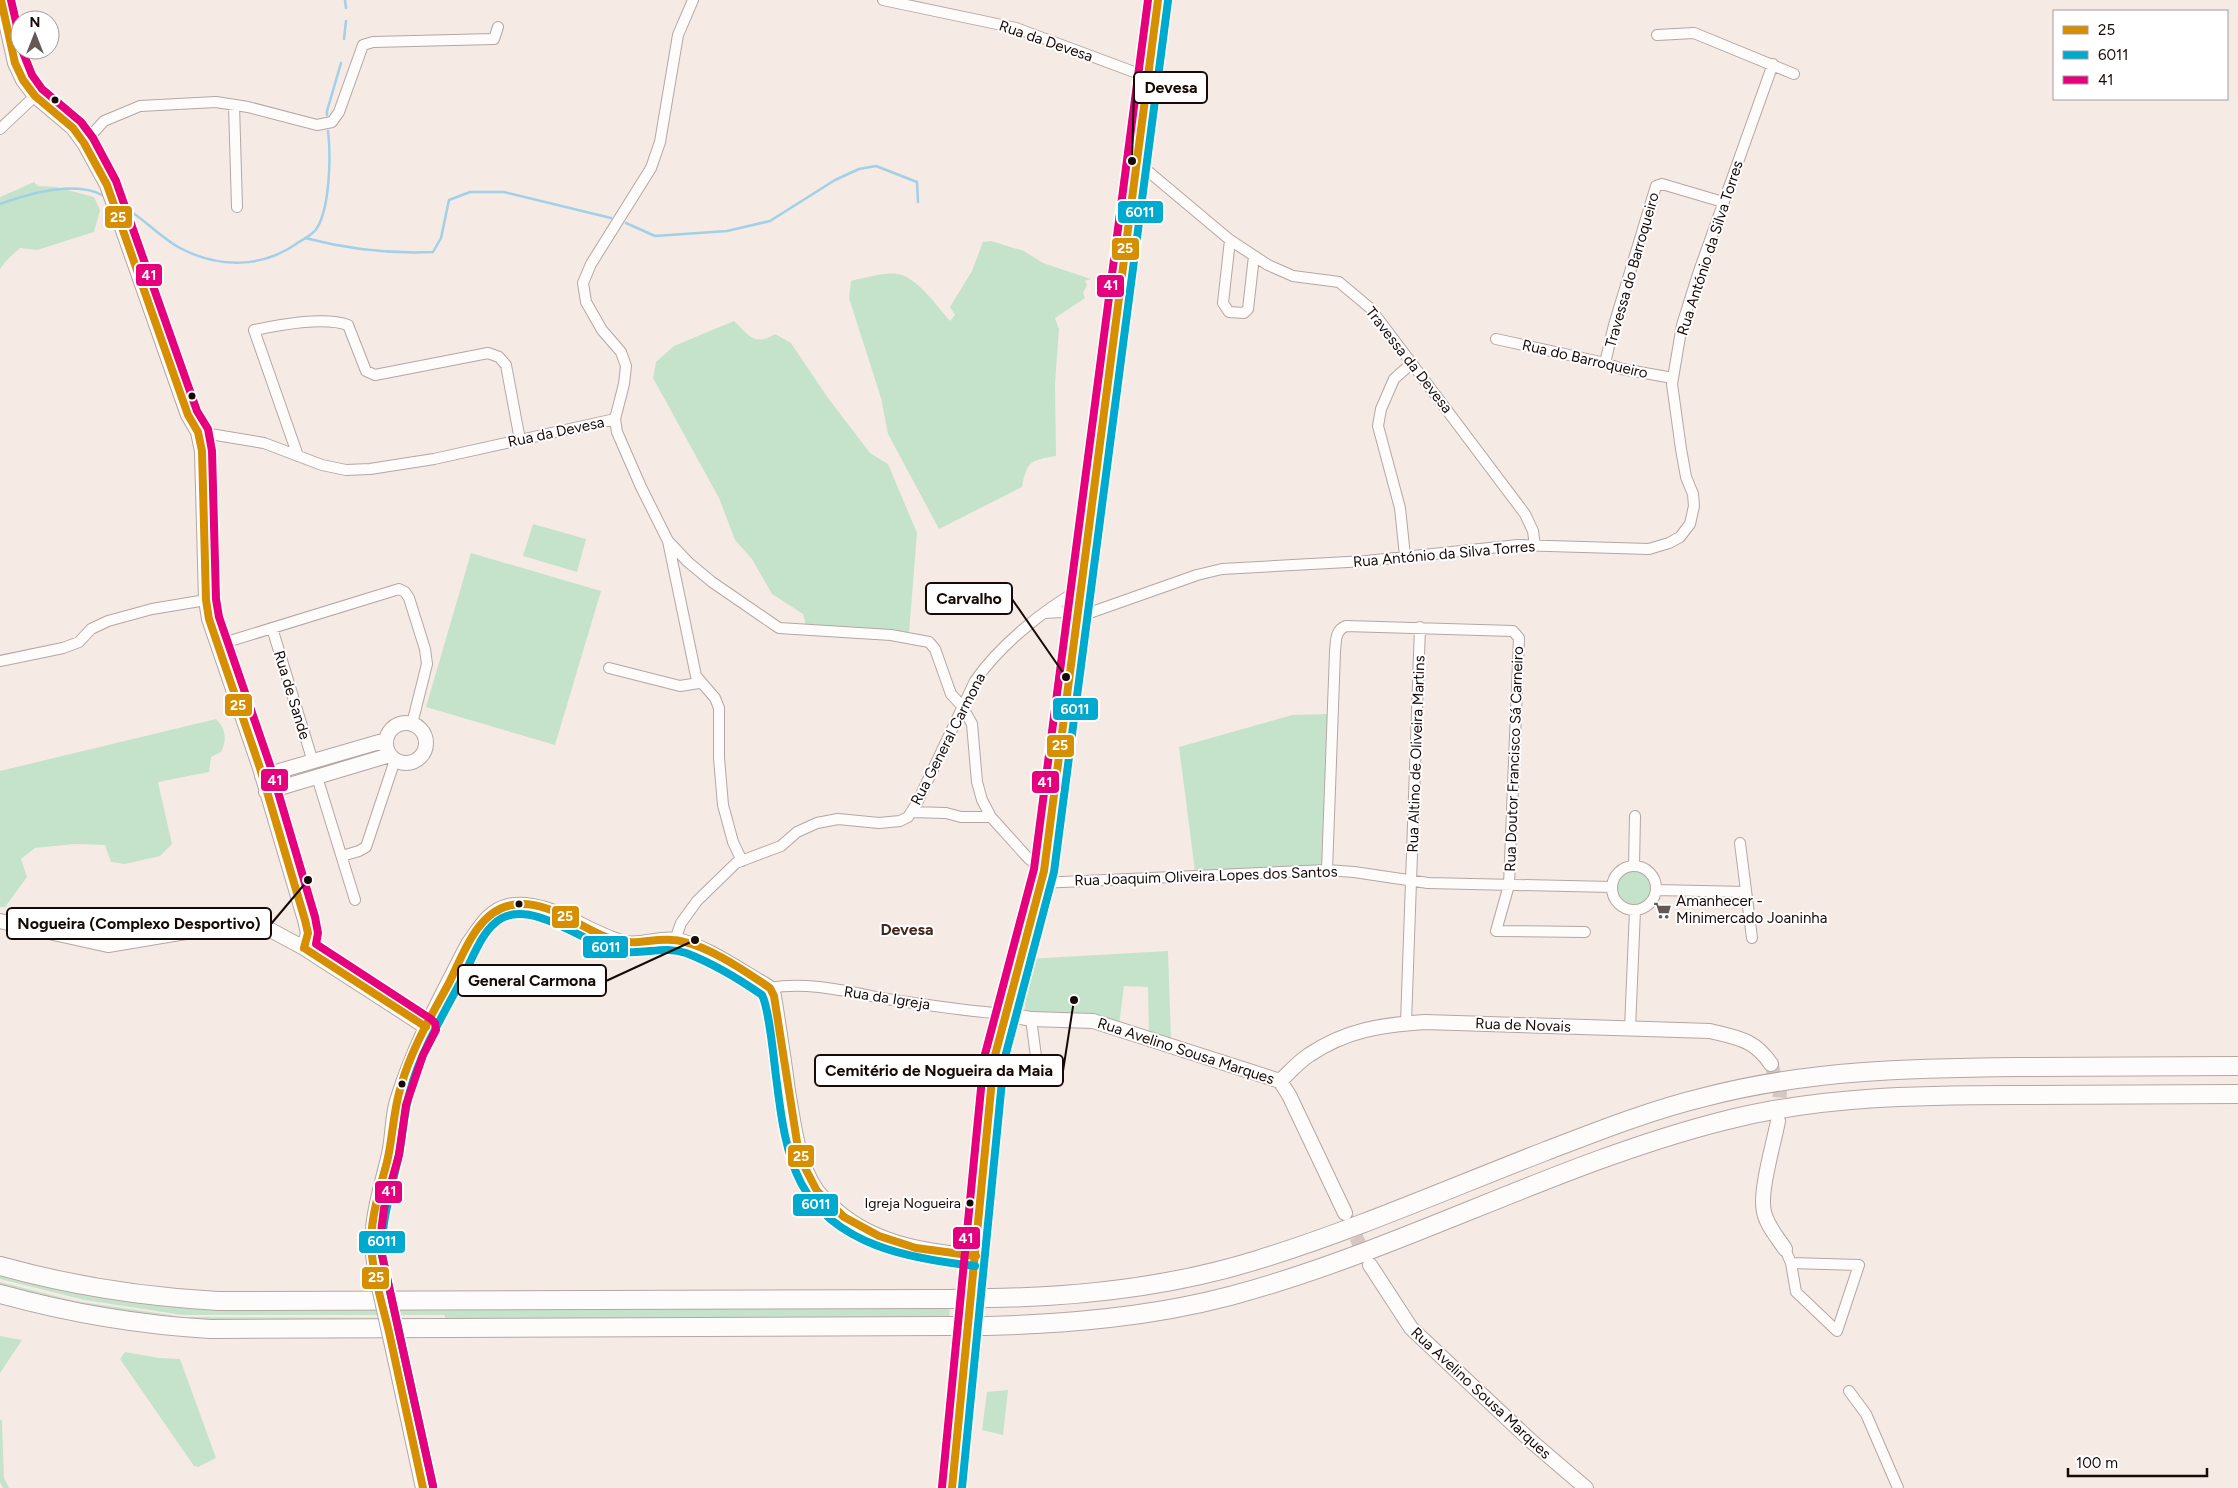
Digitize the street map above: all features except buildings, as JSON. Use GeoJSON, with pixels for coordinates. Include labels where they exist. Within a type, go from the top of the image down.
{"type":"FeatureCollection","features":[{"type":"Feature","properties":{"kind":"highway"},"geometry":{"type":"LineString","coordinates":[[0,1266],[58,1281],[102,1289],[155,1297],[218,1301],[951,1299],[1050,1297],[1121,1290],[1183,1279],[1255,1260],[1309,1242],[1632,1119],[1702,1097],[1758,1085],[1830,1074],[1906,1068],[2238,1066]]}},
{"type":"Feature","properties":{"kind":"highway"},"geometry":{"type":"LineString","coordinates":[[0,1294],[96,1317],[210,1329],[987,1326],[1052,1324],[1116,1319],[1173,1310],[1229,1297],[1296,1276],[1646,1144],[1719,1122],[1770,1110],[1840,1101],[1907,1096],[2238,1094]]}},
{"type":"Feature","properties":{"kind":"street"},"geometry":{"type":"LineString","coordinates":[[1,0],[15,63],[23,80],[35,96],[73,128],[84,143],[107,185],[188,415],[198,432],[202,451],[206,600],[217,644],[262,776],[305,920],[308,933],[304,948]]}},
{"type":"Feature","properties":{"kind":"street","name":"Rua da Devesa"},"geometry":{"type":"LineString","coordinates":[[198,432],[264,443],[322,465],[346,470],[370,469],[434,459],[615,419],[624,384],[626,366],[621,352],[602,330],[586,302],[583,283],[592,264],[651,168],[660,142],[678,35],[693,0]]}},
{"type":"Feature","properties":{"kind":"street","name":"Rua da Devesa"},"geometry":{"type":"LineString","coordinates":[[883,0],[1016,28],[1134,72],[1148,74]]}},
{"type":"Feature","properties":{"kind":"street"},"geometry":{"type":"LineString","coordinates":[[952,1488],[976,1256],[989,1096],[994,1060],[1005,1014],[1042,877],[1078,617],[1158,0]]}},
{"type":"Feature","properties":{"kind":"street"},"geometry":{"type":"LineString","coordinates":[[84,143],[104,121],[140,106],[216,102],[234,104],[317,125],[332,122],[339,112],[363,44],[373,42],[494,40],[498,26]]}},
{"type":"Feature","properties":{"kind":"street"},"geometry":{"type":"LineString","coordinates":[[1657,36],[1694,33],[1794,74]]}},
{"type":"Feature","properties":{"kind":"street","name":"Rua António da Silva Torres"},"geometry":{"type":"LineString","coordinates":[[1078,617],[1188,578],[1222,569],[1334,564],[1489,547],[1535,546],[1649,549],[1680,537],[1690,524],[1694,506],[1676,419],[1673,378],[1682,325],[1723,202],[1773,64]]}},
{"type":"Feature","properties":{"kind":"street"},"geometry":{"type":"LineString","coordinates":[[0,129],[35,96]]}},
{"type":"Feature","properties":{"kind":"street"},"geometry":{"type":"LineString","coordinates":[[234,104],[238,207]]}},
{"type":"Feature","properties":{"kind":"street","name":"Travessa da Devesa"},"geometry":{"type":"LineString","coordinates":[[1137,162],[1230,240],[1268,265],[1293,276],[1339,282],[1370,308],[1525,514],[1533,531],[1535,546]]}},
{"type":"Feature","properties":{"kind":"street","name":"Travessa do Barroqueiro"},"geometry":{"type":"LineString","coordinates":[[1605,363],[1614,325],[1656,186],[1662,184],[1723,202]]}},
{"type":"Feature","properties":{"kind":"street"},"geometry":{"type":"LineString","coordinates":[[1230,240],[1223,303],[1229,312],[1244,313],[1248,309],[1254,256]]}},
{"type":"Feature","properties":{"kind":"street"},"geometry":{"type":"LineString","coordinates":[[298,456],[254,330],[286,323],[339,321],[348,325],[366,371],[375,375],[488,353],[499,357],[506,365],[520,440]]}},
{"type":"Feature","properties":{"kind":"street","name":"Rua do Barroqueiro"},"geometry":{"type":"LineString","coordinates":[[1496,340],[1605,363],[1622,369],[1673,378]]}},
{"type":"Feature","properties":{"kind":"street"},"geometry":{"type":"LineString","coordinates":[[1406,556],[1400,508],[1378,426],[1381,409],[1394,379],[1412,363]]}},
{"type":"Feature","properties":{"kind":"street"},"geometry":{"type":"LineString","coordinates":[[615,419],[617,432],[640,487],[668,541],[692,662],[699,683],[715,698],[719,708],[719,758],[723,805],[733,842],[742,861]]}},
{"type":"Feature","properties":{"kind":"street"},"geometry":{"type":"LineString","coordinates":[[668,541],[688,562],[712,582],[778,628],[891,635],[929,642],[935,649],[951,694],[962,706],[972,724],[977,782],[982,800],[991,816],[1042,877]]}},
{"type":"Feature","properties":{"kind":"street"},"geometry":{"type":"LineString","coordinates":[[217,644],[391,591],[399,590],[405,592],[410,598],[425,649],[427,664],[412,724]]}},
{"type":"Feature","properties":{"kind":"street","name":"Rua General Carmona"},"geometry":{"type":"LineString","coordinates":[[675,940],[681,923],[697,901],[736,863],[781,846],[797,832],[817,823],[838,819],[889,823],[908,817],[962,706],[984,668],[1044,613],[1081,590]]}},
{"type":"Feature","properties":{"kind":"street"},"geometry":{"type":"LineString","coordinates":[[0,660],[63,648],[79,642],[91,629],[108,621],[152,609],[206,600]]}},
{"type":"Feature","properties":{"kind":"street"},"geometry":{"type":"LineString","coordinates":[[1044,613],[1062,612],[1078,617]]}},
{"type":"Feature","properties":{"kind":"street","name":"Rua Doutor Francisco Sá Carneiro"},"geometry":{"type":"LineString","coordinates":[[1327,870],[1337,635],[1341,628],[1346,626],[1507,630],[1513,631],[1519,638],[1509,885]]}},
{"type":"Feature","properties":{"kind":"street","name":"Rua Altino de Oliveira Martins"},"geometry":{"type":"LineString","coordinates":[[1406,1023],[1420,627]]}},
{"type":"Feature","properties":{"kind":"street","name":"Rua de Sande"},"geometry":{"type":"LineString","coordinates":[[272,628],[313,762]]}},
{"type":"Feature","properties":{"kind":"street"},"geometry":{"type":"LineString","coordinates":[[609,668],[680,686],[699,683]]}},
{"type":"Feature","properties":{"kind":"street"},"geometry":{"type":"LineString","coordinates":[[266,792],[392,758],[409,763],[420,758],[424,753],[425,736],[417,726],[405,723],[392,728],[386,740],[392,758],[366,847],[342,856]]}},
{"type":"Feature","properties":{"kind":"street"},"geometry":{"type":"LineString","coordinates":[[262,776],[386,740]]}},
{"type":"Feature","properties":{"kind":"street"},"geometry":{"type":"LineString","coordinates":[[317,777],[355,900]]}},
{"type":"Feature","properties":{"kind":"street"},"geometry":{"type":"LineString","coordinates":[[911,812],[946,813],[961,817],[991,816]]}},
{"type":"Feature","properties":{"kind":"street"},"geometry":{"type":"LineString","coordinates":[[1634,865],[1635,816]]}},
{"type":"Feature","properties":{"kind":"street"},"geometry":{"type":"LineString","coordinates":[[1740,843],[1752,938]]}},
{"type":"Feature","properties":{"kind":"street"},"geometry":{"type":"LineString","coordinates":[[1634,865],[1643,867],[1651,873],[1655,881],[1656,890],[1652,902],[1647,906],[1634,910],[1619,904],[1613,895],[1612,887],[1617,872],[1634,865]]}},
{"type":"Feature","properties":{"kind":"street","name":"Rua Joaquim Oliveira Lopes dos Santos"},"geometry":{"type":"LineString","coordinates":[[1042,877],[1327,870],[1354,872],[1412,882],[1612,887]]}},
{"type":"Feature","properties":{"kind":"street"},"geometry":{"type":"LineString","coordinates":[[1509,885],[1496,931],[1584,932]]}},
{"type":"Feature","properties":{"kind":"street"},"geometry":{"type":"LineString","coordinates":[[1656,890],[1746,892]]}},
{"type":"Feature","properties":{"kind":"street"},"geometry":{"type":"LineString","coordinates":[[423,1488],[372,1256],[371,1233],[374,1206],[389,1152],[396,1103],[414,1051],[468,944],[489,916],[498,909],[518,904],[538,907],[603,936],[628,944],[675,940],[702,950],[770,988],[774,996],[795,1132],[803,1162],[816,1190],[835,1210],[857,1227],[888,1242],[953,1254],[976,1256]]}},
{"type":"Feature","properties":{"kind":"street"},"geometry":{"type":"LineString","coordinates":[[1630,1029],[1634,910]]}},
{"type":"Feature","properties":{"kind":"street"},"geometry":{"type":"LineString","coordinates":[[0,921],[108,945],[245,922],[264,926],[304,948],[426,1027]]}},
{"type":"Feature","properties":{"kind":"street","name":"Rua da Igreja"},"geometry":{"type":"LineString","coordinates":[[770,988],[785,985],[832,989],[889,999],[1005,1014]]}},
{"type":"Feature","properties":{"kind":"street","name":"Rua Avelino Sousa Marques"},"geometry":{"type":"LineString","coordinates":[[1005,1014],[1031,1019],[1093,1021],[1280,1081],[1289,1095],[1345,1214]]}},
{"type":"Feature","properties":{"kind":"street"},"geometry":{"type":"LineString","coordinates":[[1031,1019],[1038,1071]]}},
{"type":"Feature","properties":{"kind":"street","name":"Rua de Novais"},"geometry":{"type":"LineString","coordinates":[[1280,1081],[1308,1056],[1337,1039],[1359,1030],[1425,1022],[1710,1031],[1750,1042],[1761,1050],[1771,1064]]}},
{"type":"Feature","properties":{"kind":"street"},"geometry":{"type":"LineString","coordinates":[[1778,1121],[1766,1181],[1763,1212],[1791,1263],[1796,1292],[1837,1331],[1859,1265],[1791,1263]]}},
{"type":"Feature","properties":{"kind":"street","name":"Rua Avelino Sousa Marques"},"geometry":{"type":"LineString","coordinates":[[1370,1265],[1411,1328],[1531,1442],[1586,1488]]}},
{"type":"Feature","properties":{"kind":"street"},"geometry":{"type":"LineString","coordinates":[[1849,1391],[1866,1414],[1898,1488]]}},
{"type":"Feature","properties":{"kind":"green space"},"geometry":{"type":"Polygon","coordinates":[[[34,182],[38,186],[56,187],[94,197],[100,210],[94,232],[37,250],[20,248],[0,269],[0,197],[34,182]]]}},
{"type":"Feature","properties":{"kind":"green space"},"geometry":{"type":"Polygon","coordinates":[[[991,241],[1024,251],[1043,263],[1091,279],[1085,281],[1087,285],[1083,293],[1085,298],[1055,318],[1059,329],[1055,384],[1056,456],[1032,463],[1028,467],[1022,487],[939,529],[888,434],[881,398],[849,298],[851,281],[886,274],[898,274],[913,281],[927,293],[950,321],[955,315],[950,307],[972,271],[983,242],[991,241]]]}},
{"type":"Feature","properties":{"kind":"green space"},"geometry":{"type":"Polygon","coordinates":[[[734,321],[752,338],[768,338],[775,334],[791,343],[828,398],[870,453],[888,464],[917,533],[909,633],[806,625],[803,614],[772,594],[752,559],[735,540],[719,498],[653,378],[656,362],[674,346],[734,321]]]}},
{"type":"Feature","properties":{"kind":"green space"},"geometry":{"type":"Polygon","coordinates":[[[533,524],[586,539],[577,572],[523,556],[533,524]]]}},
{"type":"Feature","properties":{"kind":"green space"},"geometry":{"type":"Polygon","coordinates":[[[471,553],[601,591],[555,745],[426,707],[471,553]]]}},
{"type":"Feature","properties":{"kind":"green space"},"geometry":{"type":"Polygon","coordinates":[[[1328,714],[1323,862],[1317,866],[1195,871],[1179,747],[1292,715],[1328,714]]]}},
{"type":"Feature","properties":{"kind":"green space"},"geometry":{"type":"Polygon","coordinates":[[[216,719],[224,731],[224,743],[221,752],[211,757],[209,772],[158,782],[172,844],[160,856],[125,864],[111,862],[105,845],[74,844],[35,848],[21,859],[27,877],[5,907],[0,907],[0,771],[216,719]]]}},
{"type":"Feature","properties":{"kind":"green space"},"geometry":{"type":"Polygon","coordinates":[[[1635,870],[1647,876],[1653,888],[1647,900],[1635,906],[1623,900],[1617,888],[1623,876],[1635,870]]]}},
{"type":"Feature","properties":{"kind":"green space"},"geometry":{"type":"Polygon","coordinates":[[[1168,951],[1171,1040],[1149,1034],[1148,987],[1124,986],[1119,1025],[1025,1013],[1026,959],[1168,951]]]}},
{"type":"Feature","properties":{"kind":"green space"},"geometry":{"type":"Polygon","coordinates":[[[0,1274],[53,1288],[107,1298],[215,1309],[950,1307],[949,1318],[229,1320],[189,1317],[445,1318],[445,1315],[182,1315],[85,1300],[0,1279],[0,1274]]]}},
{"type":"Feature","properties":{"kind":"green space"},"geometry":{"type":"Polygon","coordinates":[[[0,1282],[75,1301],[171,1315],[178,1318],[92,1307],[7,1287],[0,1285],[0,1282]]]}},
{"type":"Feature","properties":{"kind":"green space"},"geometry":{"type":"Polygon","coordinates":[[[0,1336],[22,1340],[0,1373],[0,1336]]]}},
{"type":"Feature","properties":{"kind":"green space"},"geometry":{"type":"Polygon","coordinates":[[[125,1352],[159,1358],[180,1359],[216,1458],[198,1467],[194,1466],[120,1359],[125,1352]]]}},
{"type":"Feature","properties":{"kind":"green space"},"geometry":{"type":"Polygon","coordinates":[[[1008,1390],[1003,1435],[982,1430],[987,1392],[1008,1390]]]}},
{"type":"Feature","properties":{"kind":"green space"},"geometry":{"type":"Polygon","coordinates":[[[0,1419],[2,1421],[4,1478],[9,1488],[3,1488],[0,1482],[0,1419]]]}},
{"type":"Feature","properties":{"kind":"waterway"},"geometry":{"type":"LineString","coordinates":[[345,0],[346,8]]}},
{"type":"Feature","properties":{"kind":"waterway"},"geometry":{"type":"LineString","coordinates":[[344,39],[346,21]]}},
{"type":"Feature","properties":{"kind":"waterway"},"geometry":{"type":"LineString","coordinates":[[327,115],[341,63]]}},
{"type":"Feature","properties":{"kind":"waterway"},"geometry":{"type":"LineString","coordinates":[[122,206],[172,243],[195,255],[210,260],[241,263],[271,257],[285,251],[312,234],[317,228],[325,207],[327,194],[328,131]]}},
{"type":"Feature","properties":{"kind":"waterway"},"geometry":{"type":"LineString","coordinates":[[626,223],[655,236],[727,231],[770,221],[835,180],[859,169],[876,166],[917,182],[918,202]]}},
{"type":"Feature","properties":{"kind":"waterway"},"geometry":{"type":"LineString","coordinates":[[0,204],[51,190],[78,189],[102,195]]}},
{"type":"Feature","properties":{"kind":"waterway"},"geometry":{"type":"LineString","coordinates":[[305,238],[368,250],[433,252],[441,238],[449,200],[470,192],[504,192],[611,218]]}},
{"type":"Feature","properties":{"kind":"tunnel"},"geometry":{"type":"LineString","coordinates":[[1771,1064],[1780,1091],[1778,1119]]}},
{"type":"Feature","properties":{"kind":"tunnel"},"geometry":{"type":"LineString","coordinates":[[1347,1218],[1367,1260]]}},
{"type":"Feature","properties":{"kind":"transit line","name":"25"},"geometry":{"type":"LineString","coordinates":[[1,0],[15,63],[23,80],[35,96],[73,128],[84,143],[107,185],[188,415],[198,432],[202,451],[206,600],[209,619],[260,768],[305,920],[308,933],[304,948]]}},
{"type":"Feature","properties":{"kind":"transit line","name":"41"},"geometry":{"type":"LineString","coordinates":[[11,0],[13,10]]}},
{"type":"Feature","properties":{"kind":"transit line","name":"41"},"geometry":{"type":"LineString","coordinates":[[942,1487],[984,1058],[1034,869],[1148,0]]}},
{"type":"Feature","properties":{"kind":"transit line","name":"25"},"geometry":{"type":"LineString","coordinates":[[952,1488],[994,1059],[1044,871],[1158,0]]}},
{"type":"Feature","properties":{"kind":"transit line","name":"6011"},"geometry":{"type":"LineString","coordinates":[[962,1488],[1004,1061],[1054,872],[1168,1]]}},
{"type":"Feature","properties":{"kind":"transit line","name":"41"},"geometry":{"type":"LineString","coordinates":[[26,60],[32,75],[42,89],[81,122],[93,138],[116,181],[197,411],[208,429],[212,451],[216,599],[219,617],[270,765],[315,917],[318,933],[316,944],[435,1023],[436,1030],[423,1055],[406,1105],[399,1155],[384,1208],[381,1233],[382,1255],[433,1486]]}},
{"type":"Feature","properties":{"kind":"transit line","name":"25"},"geometry":{"type":"LineString","coordinates":[[423,1488],[375,1275],[371,1244],[373,1221],[389,1153],[398,1095],[410,1059],[473,936],[480,925],[500,909],[512,905],[539,906],[552,910],[602,935],[622,942],[665,940],[685,942],[723,958],[770,988],[774,996],[797,1142],[804,1166],[817,1191],[844,1217],[879,1236],[916,1248],[976,1256]]}},
{"type":"Feature","properties":{"kind":"transit line","name":"6011"},"geometry":{"type":"LineString","coordinates":[[433,1486],[382,1255],[383,1229],[399,1154],[408,1099],[420,1061],[479,944],[489,929],[502,918],[514,914],[541,918],[596,943],[619,951],[667,950],[686,953],[725,972],[762,995],[769,1025],[780,1109],[791,1160],[801,1183],[815,1204],[833,1222],[877,1246],[926,1259],[975,1266]]}},
{"type":"Feature","properties":{"kind":"transit line","name":"25"},"geometry":{"type":"LineString","coordinates":[[304,948],[426,1027]]}},
{"type":"Feature","properties":{"kind":"place","name":"Devesa"},"geometry":{"type":"Point","coordinates":[1132,161]}},
{"type":"Feature","properties":{"kind":"place","name":"Carvalho"},"geometry":{"type":"Point","coordinates":[1066,677]}},
{"type":"Feature","properties":{"kind":"place","name":"Nogueira (Complexo Desportivo)"},"geometry":{"type":"Point","coordinates":[308,880]}},
{"type":"Feature","properties":{"kind":"place","name":"Amanhecer - Minimercado Joaninha"},"geometry":{"type":"Point","coordinates":[1662,910]}},
{"type":"Feature","properties":{"kind":"place","name":"General Carmona"},"geometry":{"type":"Point","coordinates":[695,940]}},
{"type":"Feature","properties":{"kind":"place","name":"Cemitério de Nogueira da Maia"},"geometry":{"type":"Point","coordinates":[1074,1000]}},
{"type":"Feature","properties":{"kind":"place","name":"Igreja Nogueira"},"geometry":{"type":"Point","coordinates":[970,1203]}},
{"type":"Feature","properties":{"kind":"district","name":"Devesa"},"geometry":{"type":"Point","coordinates":[907,929]}}]}
